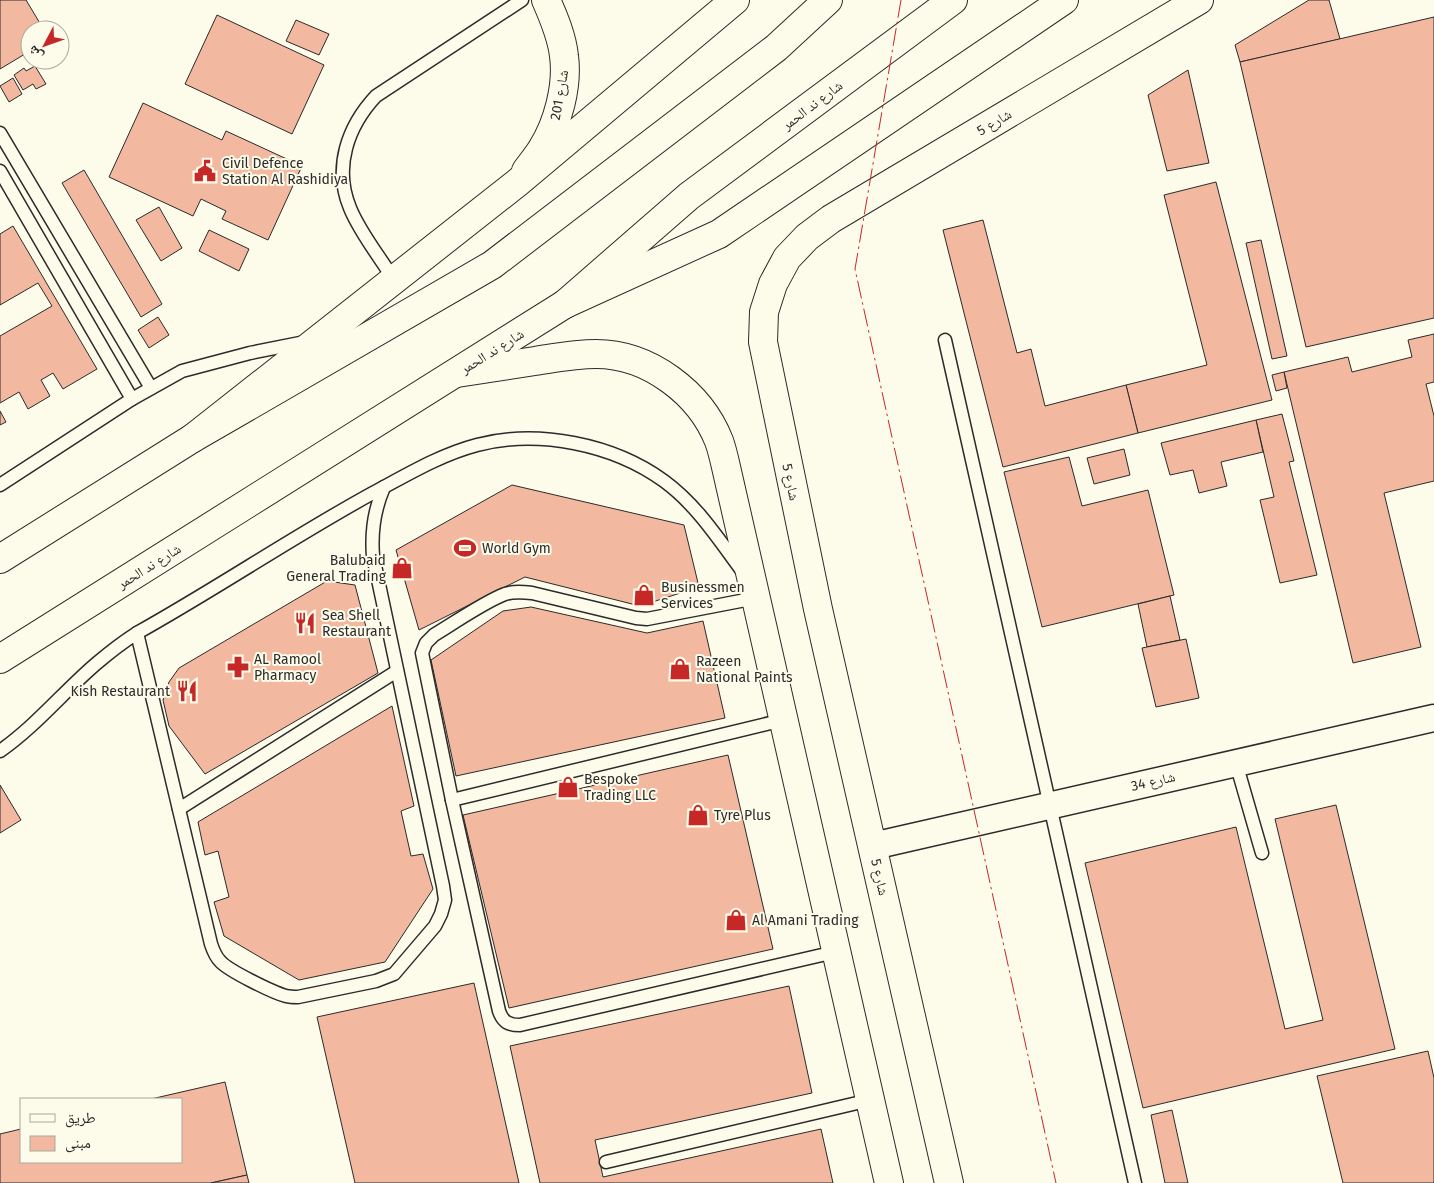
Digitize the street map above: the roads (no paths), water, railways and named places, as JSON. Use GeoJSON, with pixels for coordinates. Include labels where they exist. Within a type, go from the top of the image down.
{"type":"FeatureCollection","features":[{"type":"Feature","properties":{"kind":"main road","name":"شارع 201"},"geometry":{"type":"LineString","coordinates":[[517,183],[542,149],[554,126],[562,94],[564,56],[556,24],[546,0]]}},
{"type":"Feature","properties":{"kind":"main road"},"geometry":{"type":"LineString","coordinates":[[193,438],[517,183],[735,0]]}},
{"type":"Feature","properties":{"kind":"main road"},"geometry":{"type":"LineString","coordinates":[[0,559],[193,438],[492,265],[776,48],[828,0]]}},
{"type":"Feature","properties":{"kind":"main road","name":"شارع ند الحمر"},"geometry":{"type":"LineString","coordinates":[[0,659],[565,304],[690,196],[954,0]]}},
{"type":"Feature","properties":{"kind":"main road"},"geometry":{"type":"LineString","coordinates":[[565,304],[719,234],[1064,0]]}},
{"type":"Feature","properties":{"kind":"main road","name":"شارع 5"},"geometry":{"type":"LineString","coordinates":[[949,1183],[818,609],[763,342],[764,312],[772,284],[787,258],[806,236],[831,219],[1199,0]]}},
{"type":"Feature","properties":{"kind":"main road"},"geometry":{"type":"LineString","coordinates":[[457,373],[572,355],[598,354],[632,360],[648,366],[671,380],[691,397],[719,441],[889,1183]]}},
{"type":"Feature","properties":{"kind":"street","name":"شارع 34"},"geometry":{"type":"LineString","coordinates":[[873,846],[1434,718]]}},
{"type":"Feature","properties":{"kind":"lane"},"geometry":{"type":"LineString","coordinates":[[394,280],[358,223],[350,208],[345,192],[343,157],[354,124],[376,96],[522,0]]}},
{"type":"Feature","properties":{"kind":"lane"},"geometry":{"type":"LineString","coordinates":[[0,133],[151,388]]}},
{"type":"Feature","properties":{"kind":"lane"},"geometry":{"type":"LineString","coordinates":[[0,171],[4,188],[132,399]]}},
{"type":"Feature","properties":{"kind":"lane"},"geometry":{"type":"LineString","coordinates":[[0,485],[132,399],[182,371],[250,353],[317,340]]}},
{"type":"Feature","properties":{"kind":"lane"},"geometry":{"type":"LineString","coordinates":[[945,340],[1135,1183]]}},
{"type":"Feature","properties":{"kind":"lane"},"geometry":{"type":"LineString","coordinates":[[0,751],[28,729],[96,663],[116,647],[310,529],[384,487],[455,452],[501,440],[550,440],[598,449],[644,468],[683,498],[701,515],[754,592],[647,619],[532,593],[518,592],[506,594],[494,600],[434,635],[426,643],[422,653],[452,800],[502,1020],[510,1025],[520,1025],[836,952]]}},
{"type":"Feature","properties":{"kind":"lane"},"geometry":{"type":"LineString","coordinates":[[137,633],[211,944],[214,954],[220,962],[229,969],[276,992],[286,996],[298,997],[376,981],[394,974],[434,926],[442,914],[445,900],[444,886],[373,556],[373,520],[377,503],[384,487]]}},
{"type":"Feature","properties":{"kind":"lane"},"geometry":{"type":"LineString","coordinates":[[179,809],[397,671]]}},
{"type":"Feature","properties":{"kind":"lane"},"geometry":{"type":"LineString","coordinates":[[452,800],[783,720]]}},
{"type":"Feature","properties":{"kind":"lane"},"geometry":{"type":"LineString","coordinates":[[1236,763],[1262,853]]}},
{"type":"Feature","properties":{"kind":"lane"},"geometry":{"type":"LineString","coordinates":[[606,1162],[870,1100]]}},
{"type":"Feature","properties":{"kind":"place","name":"Civil Defence Station Al Rashidiya"},"geometry":{"type":"Point","coordinates":[205,171]}},
{"type":"Feature","properties":{"kind":"place","name":"World Gym"},"geometry":{"type":"Point","coordinates":[465,548]}},
{"type":"Feature","properties":{"kind":"place","name":"Balubaid General Trading"},"geometry":{"type":"Point","coordinates":[402,568]}},
{"type":"Feature","properties":{"kind":"place","name":"Businessmen Services"},"geometry":{"type":"Point","coordinates":[644,595]}},
{"type":"Feature","properties":{"kind":"place","name":"Sea Shell Restaurant"},"geometry":{"type":"Point","coordinates":[305,623]}},
{"type":"Feature","properties":{"kind":"place","name":"AL Ramool Pharmacy"},"geometry":{"type":"Point","coordinates":[238,667]}},
{"type":"Feature","properties":{"kind":"place","name":"Razeen National Paints"},"geometry":{"type":"Point","coordinates":[680,669]}},
{"type":"Feature","properties":{"kind":"place","name":"Kish Restaurant"},"geometry":{"type":"Point","coordinates":[187,691]}},
{"type":"Feature","properties":{"kind":"place","name":"Bespoke Trading LLC"},"geometry":{"type":"Point","coordinates":[568,787]}},
{"type":"Feature","properties":{"kind":"place","name":"Tyre Plus"},"geometry":{"type":"Point","coordinates":[698,815]}},
{"type":"Feature","properties":{"kind":"place","name":"Al Amani Trading"},"geometry":{"type":"Point","coordinates":[736,920]}}]}
